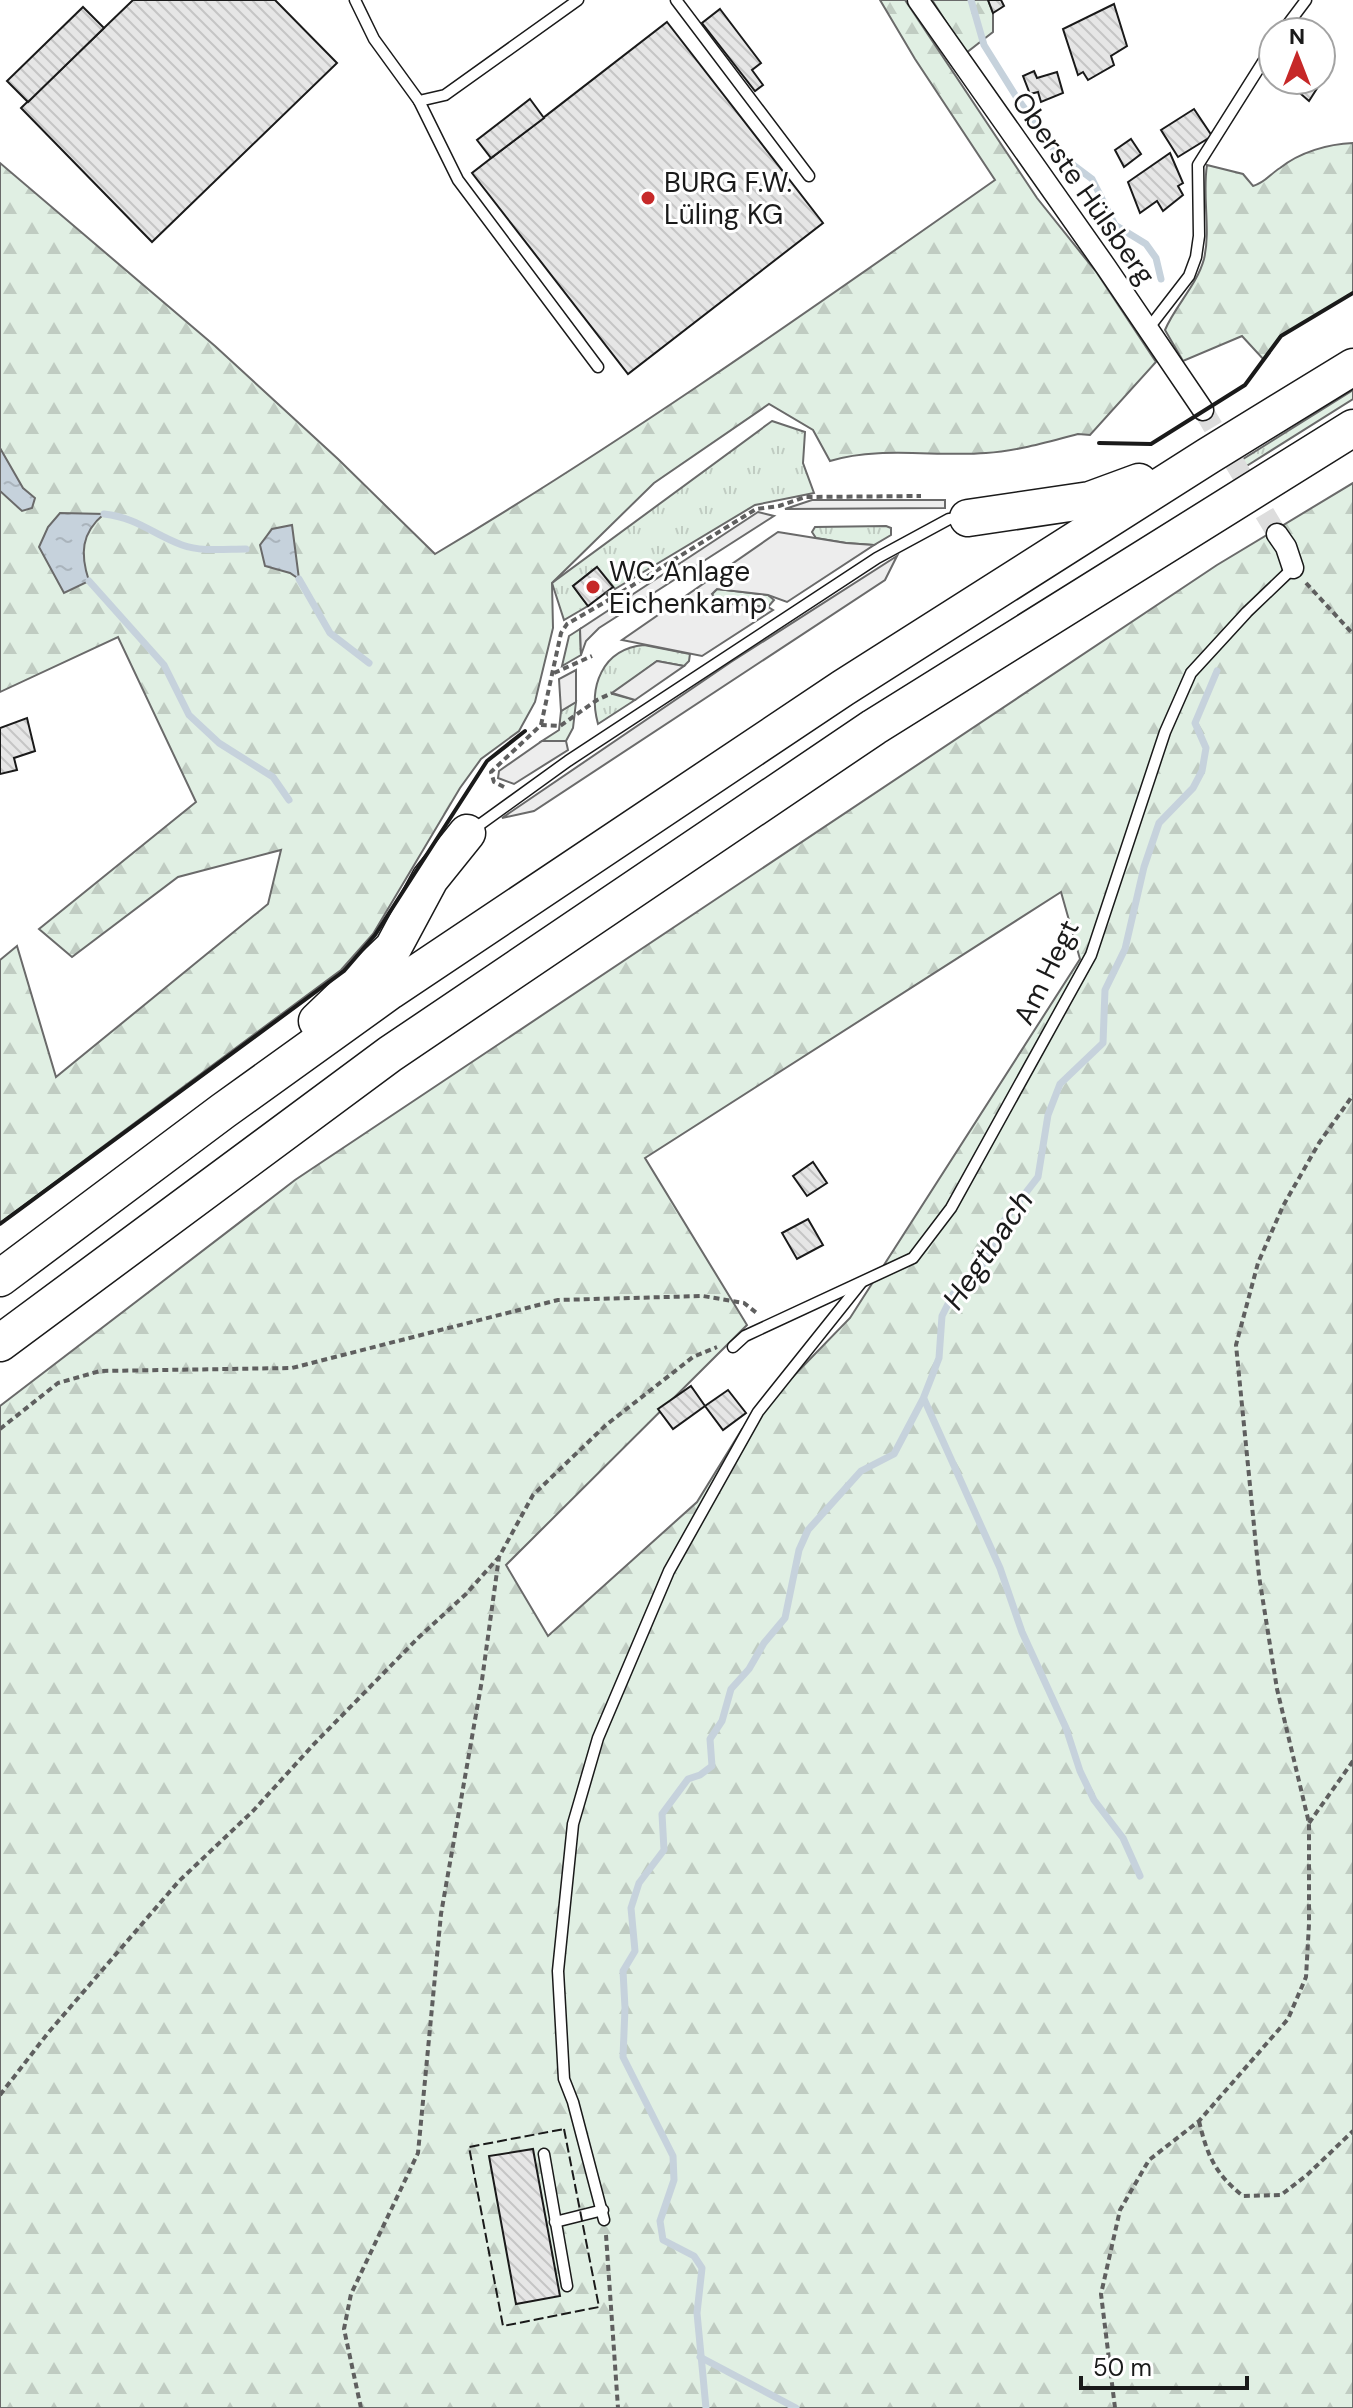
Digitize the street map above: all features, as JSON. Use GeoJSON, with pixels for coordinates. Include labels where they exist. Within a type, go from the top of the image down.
{"type":"FeatureCollection","features":[{"type":"Feature","properties":{"kind":"highway"},"geometry":{"type":"LineString","coordinates":[[0,1278],[390,991],[817,705],[1353,367]]}},
{"type":"Feature","properties":{"kind":"highway"},"geometry":{"type":"LineString","coordinates":[[0,1343],[390,1054],[808,771],[886,719],[1353,428]]}},
{"type":"Feature","properties":{"kind":"highway"},"geometry":{"type":"LineString","coordinates":[[968,518],[1090,500],[1208,456]]}},
{"type":"Feature","properties":{"kind":"highway"},"geometry":{"type":"LineString","coordinates":[[223,1111],[393,948],[430,879],[467,833]]}},
{"type":"Feature","properties":{"kind":"street","name":"Oberste Hülsberg"},"geometry":{"type":"LineString","coordinates":[[918,0],[1203,410]]}},
{"type":"Feature","properties":{"kind":"street"},"geometry":{"type":"LineString","coordinates":[[1277,534],[1286,547],[1293,568]]}},
{"type":"Feature","properties":{"kind":"lane"},"geometry":{"type":"LineString","coordinates":[[355,0],[374,39],[419,101],[458,180],[598,367]]}},
{"type":"Feature","properties":{"kind":"lane"},"geometry":{"type":"LineString","coordinates":[[419,101],[445,95],[578,0]]}},
{"type":"Feature","properties":{"kind":"lane"},"geometry":{"type":"LineString","coordinates":[[676,0],[809,176]]}},
{"type":"Feature","properties":{"kind":"lane"},"geometry":{"type":"LineString","coordinates":[[1148,329],[1189,276],[1196,257],[1199,236],[1198,165],[1257,71]]}},
{"type":"Feature","properties":{"kind":"lane"},"geometry":{"type":"LineString","coordinates":[[467,833],[877,558],[949,519],[968,518]]}},
{"type":"Feature","properties":{"kind":"lane","name":"Am Hegt"},"geometry":{"type":"LineString","coordinates":[[733,1347],[745,1336],[913,1258],[951,1208],[1091,955],[1165,732],[1191,673],[1293,568]]}},
{"type":"Feature","properties":{"kind":"lane"},"geometry":{"type":"LineString","coordinates":[[555,2222],[604,2215],[564,2079],[558,1971],[573,1824],[598,1738],[669,1571],[758,1412],[861,1283]]}},
{"type":"Feature","properties":{"kind":"lane"},"geometry":{"type":"LineString","coordinates":[[544,2154],[567,2286]]}},
{"type":"Feature","properties":{"kind":"path"},"geometry":{"type":"LineString","coordinates":[[521,795],[494,782],[491,772],[541,725],[561,633],[567,624],[756,509],[779,506],[805,497],[921,496]]}},
{"type":"Feature","properties":{"kind":"path"},"geometry":{"type":"LineString","coordinates":[[1293,568],[1353,634]]}},
{"type":"Feature","properties":{"kind":"path"},"geometry":{"type":"LineString","coordinates":[[606,592],[612,598]]}},
{"type":"Feature","properties":{"kind":"path"},"geometry":{"type":"LineString","coordinates":[[554,673],[592,656]]}},
{"type":"Feature","properties":{"kind":"path"},"geometry":{"type":"LineString","coordinates":[[541,725],[560,726],[612,693]]}},
{"type":"Feature","properties":{"kind":"path"},"geometry":{"type":"LineString","coordinates":[[1115,2408],[1101,2294],[1120,2210],[1149,2160],[1199,2121],[1288,2019],[1306,1977],[1309,1823],[1277,1689],[1259,1576],[1236,1345],[1258,1263],[1283,1206],[1319,1143],[1353,1095]]}},
{"type":"Feature","properties":{"kind":"path"},"geometry":{"type":"LineString","coordinates":[[0,1429],[58,1383],[100,1371],[292,1368],[558,1300],[703,1296],[744,1303],[771,1324]]}},
{"type":"Feature","properties":{"kind":"path"},"geometry":{"type":"LineString","coordinates":[[0,2095],[48,2033],[179,1881],[253,1811],[314,1744],[419,1637],[466,1594],[499,1557],[533,1495],[606,1425],[693,1357]]}},
{"type":"Feature","properties":{"kind":"path"},"geometry":{"type":"LineString","coordinates":[[361,2408],[344,2329],[351,2294],[418,2153],[441,1914],[482,1680],[499,1557]]}},
{"type":"Feature","properties":{"kind":"path"},"geometry":{"type":"LineString","coordinates":[[1309,1823],[1353,1761]]}},
{"type":"Feature","properties":{"kind":"path"},"geometry":{"type":"LineString","coordinates":[[1199,2121],[1207,2153],[1225,2182],[1243,2196],[1281,2195],[1353,2131]]}},
{"type":"Feature","properties":{"kind":"path"},"geometry":{"type":"LineString","coordinates":[[604,2215],[618,2408]]}},
{"type":"Feature","properties":{"kind":"green space"},"geometry":{"type":"Polygon","coordinates":[[[880,0],[905,0],[1037,198],[1097,273],[1156,362],[1090,435],[1078,434],[998,452],[868,454],[830,461],[813,430],[769,404],[654,483],[552,583],[553,628],[535,702],[519,731],[481,759],[460,788],[373,934],[341,970],[0,1223],[0,960],[17,946],[56,1077],[268,904],[281,850],[178,877],[72,957],[39,929],[196,802],[118,637],[0,692],[0,163],[215,346],[435,554],[648,419],[995,180],[880,0]]]}},
{"type":"Feature","properties":{"kind":"green space"},"geometry":{"type":"Polygon","coordinates":[[[932,0],[988,0],[993,13],[993,32],[966,53],[932,0]]]}},
{"type":"Feature","properties":{"kind":"green space"},"geometry":{"type":"Polygon","coordinates":[[[1353,143],[1353,293],[1281,336],[1264,360],[1242,336],[1183,361],[1165,330],[1204,259],[1207,165],[1243,174],[1253,186],[1305,153],[1353,143]]]}},
{"type":"Feature","properties":{"kind":"green space"},"geometry":{"type":"Polygon","coordinates":[[[1353,390],[1353,399],[1245,467],[1240,461],[1353,390]]]}},
{"type":"Feature","properties":{"kind":"green space"},"geometry":{"type":"Polygon","coordinates":[[[772,421],[805,432],[803,463],[814,493],[755,505],[615,589],[597,567],[573,586],[588,606],[564,620],[552,583],[772,421]]]}},
{"type":"Feature","properties":{"kind":"green space"},"geometry":{"type":"Polygon","coordinates":[[[1353,483],[1353,2408],[0,2408],[0,1406],[295,1180],[1217,565],[1353,483]],[[1061,892],[645,1158],[747,1325],[506,1565],[548,1636],[697,1502],[742,1429],[850,1318],[1080,959],[1061,892]]]}},
{"type":"Feature","properties":{"kind":"green space"},"geometry":{"type":"Polygon","coordinates":[[[815,527],[891,528],[891,535],[874,545],[816,538],[812,532],[815,527]]]}},
{"type":"Feature","properties":{"kind":"green space"},"geometry":{"type":"Polygon","coordinates":[[[717,589],[768,595],[774,600],[768,607],[717,603],[712,594],[717,589]]]}},
{"type":"Feature","properties":{"kind":"green space"},"geometry":{"type":"Polygon","coordinates":[[[580,629],[581,655],[562,666],[569,636],[580,629]]]}},
{"type":"Feature","properties":{"kind":"green space"},"geometry":{"type":"Polygon","coordinates":[[[644,645],[690,654],[689,661],[684,666],[657,661],[613,694],[635,700],[598,724],[595,697],[602,672],[618,654],[644,645]]]}},
{"type":"Feature","properties":{"kind":"green space"},"geometry":{"type":"Polygon","coordinates":[[[576,702],[573,728],[566,741],[542,741],[559,730],[561,711],[576,702]]]}},
{"type":"Feature","properties":{"kind":"shaded area"},"geometry":{"type":"Polygon","coordinates":[[[812,500],[945,500],[945,508],[785,509],[812,500]]]}},
{"type":"Feature","properties":{"kind":"shaded area"},"geometry":{"type":"Polygon","coordinates":[[[758,512],[774,516],[599,628],[586,641],[581,655],[580,629],[758,512]]]}},
{"type":"Feature","properties":{"kind":"shaded area"},"geometry":{"type":"Polygon","coordinates":[[[778,532],[874,545],[787,602],[768,595],[717,589],[712,594],[718,603],[773,610],[702,656],[622,640],[778,532]]]}},
{"type":"Feature","properties":{"kind":"shaded area"},"geometry":{"type":"Polygon","coordinates":[[[897,556],[885,580],[534,811],[502,818],[731,662],[897,556]]]}},
{"type":"Feature","properties":{"kind":"shaded area"},"geometry":{"type":"Polygon","coordinates":[[[657,661],[684,666],[635,700],[612,693],[657,661]]]}},
{"type":"Feature","properties":{"kind":"shaded area"},"geometry":{"type":"Polygon","coordinates":[[[576,670],[576,702],[561,711],[559,679],[576,670]]]}},
{"type":"Feature","properties":{"kind":"shaded area"},"geometry":{"type":"Polygon","coordinates":[[[542,741],[566,741],[568,750],[514,784],[498,778],[499,771],[542,741]]]}},
{"type":"Feature","properties":{"kind":"water"},"geometry":{"type":"Polygon","coordinates":[[[0,448],[23,488],[35,498],[32,508],[22,511],[0,491],[0,448]]]}},
{"type":"Feature","properties":{"kind":"water"},"geometry":{"type":"Polygon","coordinates":[[[60,513],[104,514],[96,521],[84,544],[84,562],[89,581],[64,593],[39,547],[48,527],[60,513]]]}},
{"type":"Feature","properties":{"kind":"water"},"geometry":{"type":"Polygon","coordinates":[[[292,525],[299,579],[265,566],[260,545],[272,529],[292,525]]]}},
{"type":"Feature","properties":{"kind":"building"},"geometry":{"type":"Polygon","coordinates":[[[133,0],[275,0],[337,63],[152,242],[21,108],[133,0]]]}},
{"type":"Feature","properties":{"kind":"building"},"geometry":{"type":"Polygon","coordinates":[[[988,0],[1001,0],[1004,6],[993,13],[988,0]]]}},
{"type":"Feature","properties":{"kind":"building"},"geometry":{"type":"Polygon","coordinates":[[[1114,4],[1127,46],[1111,56],[1114,65],[1088,80],[1083,72],[1078,75],[1063,29],[1114,4]]]}},
{"type":"Feature","properties":{"kind":"building"},"geometry":{"type":"Polygon","coordinates":[[[83,7],[104,28],[28,102],[7,81],[83,7]]]}},
{"type":"Feature","properties":{"kind":"building"},"geometry":{"type":"Polygon","coordinates":[[[720,9],[761,63],[752,70],[763,85],[755,91],[702,23],[720,9]]]}},
{"type":"Feature","properties":{"kind":"building","name":"BURG F.W. Lüling KG"},"geometry":{"type":"Polygon","coordinates":[[[667,22],[823,223],[628,374],[472,173],[667,22]]]}},
{"type":"Feature","properties":{"kind":"building"},"geometry":{"type":"Polygon","coordinates":[[[1034,71],[1037,78],[1057,72],[1063,93],[1041,102],[1038,92],[1030,94],[1023,76],[1034,71]]]}},
{"type":"Feature","properties":{"kind":"building"},"geometry":{"type":"Polygon","coordinates":[[[530,99],[544,118],[491,158],[477,140],[530,99]]]}},
{"type":"Feature","properties":{"kind":"building"},"geometry":{"type":"Polygon","coordinates":[[[1194,109],[1212,136],[1178,157],[1161,130],[1194,109]]]}},
{"type":"Feature","properties":{"kind":"building"},"geometry":{"type":"Polygon","coordinates":[[[1131,139],[1141,154],[1124,167],[1115,150],[1131,139]]]}},
{"type":"Feature","properties":{"kind":"building"},"geometry":{"type":"Polygon","coordinates":[[[1170,153],[1183,183],[1178,186],[1183,195],[1163,211],[1157,201],[1140,213],[1128,182],[1170,153]]]}},
{"type":"Feature","properties":{"kind":"building","name":"WC Anlage Eichenkamp"},"geometry":{"type":"Polygon","coordinates":[[[597,567],[613,587],[588,606],[573,586],[597,567]]]}},
{"type":"Feature","properties":{"kind":"building"},"geometry":{"type":"Polygon","coordinates":[[[27,718],[35,751],[14,758],[17,770],[0,774],[0,728],[27,718]]]}},
{"type":"Feature","properties":{"kind":"building"},"geometry":{"type":"Polygon","coordinates":[[[813,1162],[827,1183],[807,1196],[793,1176],[813,1162]]]}},
{"type":"Feature","properties":{"kind":"building"},"geometry":{"type":"Polygon","coordinates":[[[808,1219],[823,1245],[797,1259],[782,1233],[808,1219]]]}},
{"type":"Feature","properties":{"kind":"building"},"geometry":{"type":"Polygon","coordinates":[[[691,1386],[705,1406],[673,1429],[658,1409],[691,1386]]]}},
{"type":"Feature","properties":{"kind":"building"},"geometry":{"type":"Polygon","coordinates":[[[728,1390],[746,1413],[723,1430],[705,1406],[728,1390]]]}},
{"type":"Feature","properties":{"kind":"building"},"geometry":{"type":"Polygon","coordinates":[[[533,2149],[560,2296],[516,2304],[489,2156],[533,2149]]]}},
{"type":"Feature","properties":{"kind":"waterway","name":"Hegtbach"},"geometry":{"type":"LineString","coordinates":[[971,0],[984,45],[1017,98],[1056,152],[1092,179],[1115,225],[1146,244],[1156,258],[1161,279]]}},
{"type":"Feature","properties":{"kind":"waterway"},"geometry":{"type":"LineString","coordinates":[[104,514],[126,519],[171,541],[197,549],[246,549]]}},
{"type":"Feature","properties":{"kind":"waterway"},"geometry":{"type":"LineString","coordinates":[[299,579],[330,633],[369,663]]}},
{"type":"Feature","properties":{"kind":"waterway"},"geometry":{"type":"LineString","coordinates":[[89,581],[164,665],[189,715],[219,743],[273,777],[289,800]]}},
{"type":"Feature","properties":{"kind":"waterway","name":"Hegtbach"},"geometry":{"type":"LineString","coordinates":[[706,2408],[697,2313],[702,2268],[694,2256],[663,2240],[660,2221],[674,2180],[673,2156],[623,2057],[623,1971],[635,1951],[631,1908],[639,1883],[664,1850],[662,1814],[688,1779],[712,1766],[710,1739],[722,1721],[731,1689],[785,1618],[799,1550],[808,1530],[861,1471],[894,1454],[923,1399],[939,1358],[942,1316],[953,1294],[978,1274],[1003,1222],[1038,1177],[1048,1115],[1060,1084],[1103,1043],[1105,990],[1125,949],[1144,867],[1159,823],[1193,788],[1202,771],[1206,748],[1195,723],[1217,671]]}},
{"type":"Feature","properties":{"kind":"waterway"},"geometry":{"type":"LineString","coordinates":[[924,1399],[1000,1568],[1022,1632],[1066,1728],[1080,1771],[1094,1800],[1123,1838],[1140,1876]]}},
{"type":"Feature","properties":{"kind":"waterway"},"geometry":{"type":"LineString","coordinates":[[700,2357],[796,2408]]}},
{"type":"Feature","properties":{"kind":"tunnel"},"geometry":{"type":"LineString","coordinates":[[1203,410],[1277,534]]}},
{"type":"Feature","properties":{"kind":"fence"},"geometry":{"type":"LineString","coordinates":[[564,2129],[599,2307],[503,2326],[469,2147],[564,2129]]}},
{"type":"Feature","properties":{"kind":"wall"},"geometry":{"type":"LineString","coordinates":[[1099,443],[1151,444],[1245,385],[1281,336],[1353,293]]}},
{"type":"Feature","properties":{"kind":"wall"},"geometry":{"type":"LineString","coordinates":[[0,1224],[344,971],[375,935],[487,761],[525,731]]}},
{"type":"Feature","properties":{"kind":"place","name":"BURG F.W. Lüling KG"},"geometry":{"type":"Point","coordinates":[648,198]}},
{"type":"Feature","properties":{"kind":"place","name":"WC Anlage Eichenkamp"},"geometry":{"type":"Point","coordinates":[593,587]}}]}
